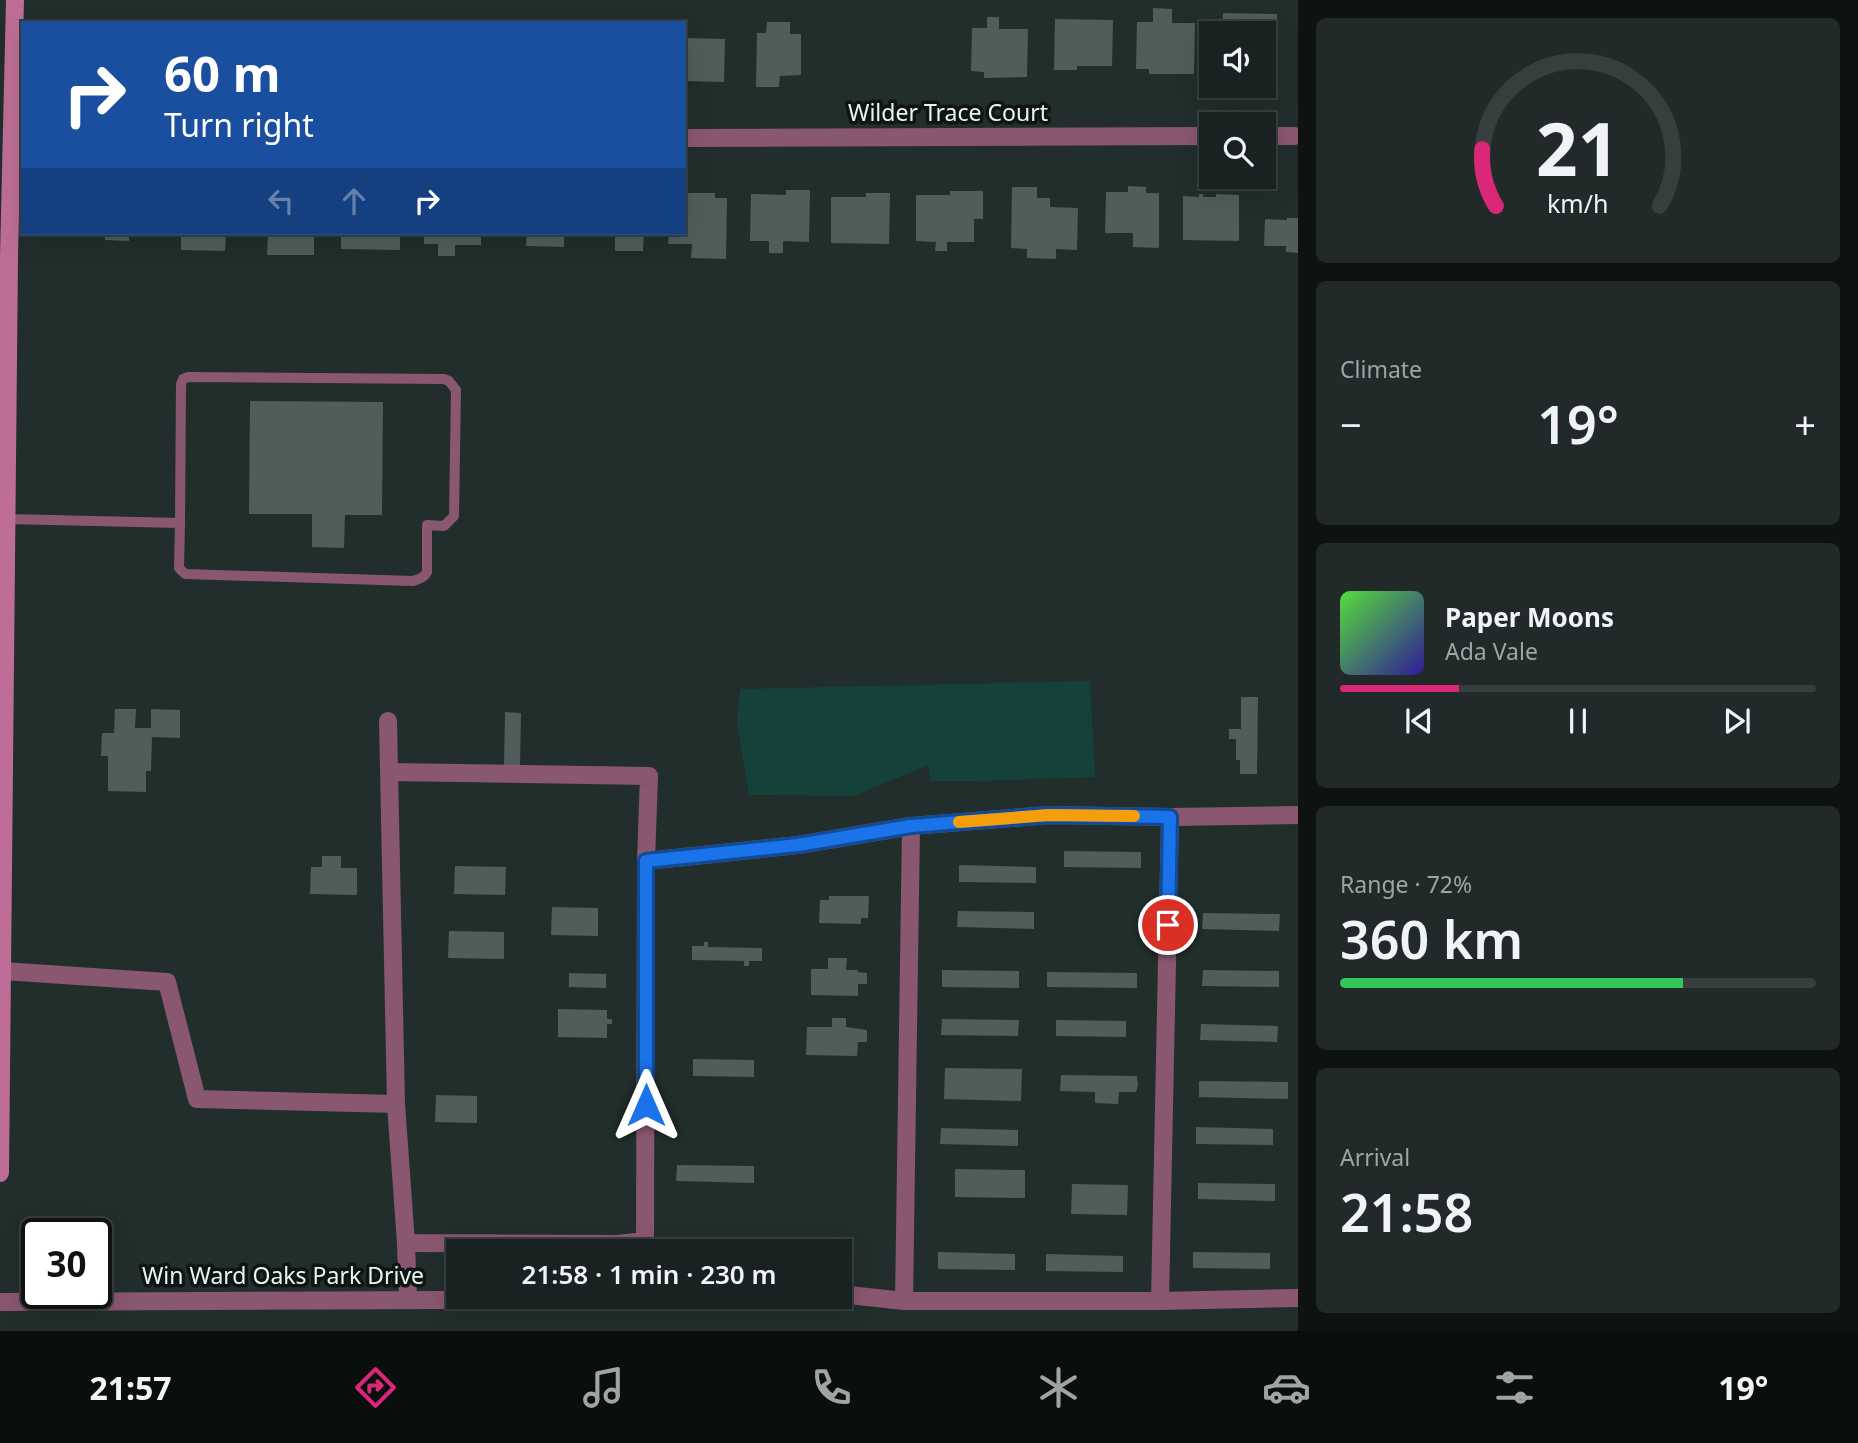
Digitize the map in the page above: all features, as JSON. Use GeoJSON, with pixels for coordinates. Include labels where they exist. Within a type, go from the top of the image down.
{"type":"FeatureCollection","features":[{"type":"Feature","properties":{"kind":"street"},"geometry":{"type":"LineString","coordinates":[[0,1173],[7,519],[5,256],[18,96],[10,11]]}},
{"type":"Feature","properties":{"kind":"street","name":"Wilder Trace Court"},"geometry":{"type":"LineString","coordinates":[[686,138],[1199,136]]}},
{"type":"Feature","properties":{"kind":"street"},"geometry":{"type":"LineString","coordinates":[[1276,136],[1294,136]]}},
{"type":"Feature","properties":{"kind":"street","name":"Win Ward Oaks Park Drive"},"geometry":{"type":"LineString","coordinates":[[388,721],[396,1104],[406,1243],[446,1243]]}},
{"type":"Feature","properties":{"kind":"street","name":"Win Ward Oaks Park Drive"},"geometry":{"type":"LineString","coordinates":[[390,772],[649,776],[646,861],[646,1239]]}},
{"type":"Feature","properties":{"kind":"street"},"geometry":{"type":"LineString","coordinates":[[646,861],[798,845],[911,826],[1049,815],[1298,816]]}},
{"type":"Feature","properties":{"kind":"street"},"geometry":{"type":"LineString","coordinates":[[1160,1301],[1170,817]]}},
{"type":"Feature","properties":{"kind":"street"},"geometry":{"type":"LineString","coordinates":[[904,1301],[911,826]]}},
{"type":"Feature","properties":{"kind":"street"},"geometry":{"type":"LineString","coordinates":[[3,971],[167,982],[197,1099],[396,1104]]}},
{"type":"Feature","properties":{"kind":"street"},"geometry":{"type":"LineString","coordinates":[[406,1243],[408,1300]]}},
{"type":"Feature","properties":{"kind":"street"},"geometry":{"type":"LineString","coordinates":[[852,1295],[904,1301],[1298,1298]]}},
{"type":"Feature","properties":{"kind":"street","name":"Win Ward Oaks Park Drive"},"geometry":{"type":"LineString","coordinates":[[0,1302],[446,1300]]}},
{"type":"Feature","properties":{"kind":"lane"},"geometry":{"type":"LineString","coordinates":[[183,379],[444,379],[456,390],[454,516],[444,526],[427,525],[427,572],[420,579],[413,581],[185,574],[178,568],[180,523],[180,389],[183,379]]}},
{"type":"Feature","properties":{"kind":"lane"},"geometry":{"type":"LineString","coordinates":[[7,519],[180,523]]}},
{"type":"Feature","properties":{"kind":"green space"},"geometry":{"type":"Polygon","coordinates":[[[1090,681],[1095,777],[930,781],[928,765],[854,796],[749,795],[737,723],[740,689],[1090,681]]]}},
{"type":"Feature","properties":{"kind":"building"},"geometry":{"type":"Polygon","coordinates":[[[1153,8],[1172,9],[1172,23],[1195,23],[1194,74],[1149,74],[1149,69],[1136,69],[1137,22],[1153,22],[1153,8]]]}},
{"type":"Feature","properties":{"kind":"building"},"geometry":{"type":"Polygon","coordinates":[[[1223,13],[1277,14],[1276,53],[1276,21],[1223,21],[1223,13]]]}},
{"type":"Feature","properties":{"kind":"building"},"geometry":{"type":"Polygon","coordinates":[[[987,17],[999,17],[999,29],[1028,29],[1027,77],[984,78],[984,72],[971,71],[972,28],[987,28],[987,17]]]}},
{"type":"Feature","properties":{"kind":"building"},"geometry":{"type":"Polygon","coordinates":[[[533,19],[561,19],[561,21],[533,19]]]}},
{"type":"Feature","properties":{"kind":"building"},"geometry":{"type":"Polygon","coordinates":[[[1055,19],[1113,20],[1112,66],[1077,66],[1077,70],[1054,70],[1055,19]]]}},
{"type":"Feature","properties":{"kind":"building"},"geometry":{"type":"Polygon","coordinates":[[[767,22],[790,22],[790,34],[801,34],[801,75],[780,76],[779,87],[756,87],[757,33],[766,33],[767,22]]]}},
{"type":"Feature","properties":{"kind":"building"},"geometry":{"type":"Polygon","coordinates":[[[686,38],[725,39],[724,82],[686,81],[686,38]]]}},
{"type":"Feature","properties":{"kind":"building"},"geometry":{"type":"Polygon","coordinates":[[[1128,186],[1146,187],[1146,193],[1159,193],[1159,248],[1133,247],[1133,233],[1105,233],[1106,192],[1128,192],[1128,186]]]}},
{"type":"Feature","properties":{"kind":"building"},"geometry":{"type":"Polygon","coordinates":[[[1012,187],[1037,187],[1037,198],[1050,198],[1050,207],[1078,208],[1077,250],[1056,249],[1056,259],[1027,258],[1027,249],[1011,248],[1012,187]]]}},
{"type":"Feature","properties":{"kind":"building"},"geometry":{"type":"Polygon","coordinates":[[[786,190],[810,190],[809,242],[783,241],[783,253],[769,253],[769,241],[750,241],[751,194],[786,195],[786,190]]]}},
{"type":"Feature","properties":{"kind":"building"},"geometry":{"type":"Polygon","coordinates":[[[950,191],[983,191],[983,219],[974,219],[974,242],[947,242],[947,251],[935,251],[936,242],[916,241],[916,195],[950,195],[950,191]]]}},
{"type":"Feature","properties":{"kind":"building"},"geometry":{"type":"Polygon","coordinates":[[[686,193],[715,193],[715,198],[727,198],[726,259],[691,258],[692,244],[668,244],[669,235],[686,235],[686,193]]]}},
{"type":"Feature","properties":{"kind":"building"},"geometry":{"type":"Polygon","coordinates":[[[866,193],[890,193],[889,244],[831,243],[831,197],[866,197],[866,193]]]}},
{"type":"Feature","properties":{"kind":"building"},"geometry":{"type":"Polygon","coordinates":[[[1199,194],[1203,194],[1203,197],[1216,197],[1216,194],[1239,195],[1239,241],[1183,240],[1183,196],[1199,197],[1199,194]]]}},
{"type":"Feature","properties":{"kind":"building"},"geometry":{"type":"Polygon","coordinates":[[[1298,218],[1298,253],[1286,252],[1286,246],[1264,246],[1265,219],[1298,218]]]}},
{"type":"Feature","properties":{"kind":"building"},"geometry":{"type":"Polygon","coordinates":[[[105,235],[129,235],[129,241],[105,240],[105,235]]]}},
{"type":"Feature","properties":{"kind":"building"},"geometry":{"type":"Polygon","coordinates":[[[181,235],[226,235],[225,251],[181,250],[181,235]]]}},
{"type":"Feature","properties":{"kind":"building"},"geometry":{"type":"Polygon","coordinates":[[[268,235],[314,235],[314,255],[267,255],[268,235]]]}},
{"type":"Feature","properties":{"kind":"building"},"geometry":{"type":"Polygon","coordinates":[[[341,235],[400,235],[400,250],[341,249],[341,235]]]}},
{"type":"Feature","properties":{"kind":"building"},"geometry":{"type":"Polygon","coordinates":[[[424,235],[481,235],[481,245],[455,245],[455,256],[438,256],[438,244],[424,244],[424,235]]]}},
{"type":"Feature","properties":{"kind":"building"},"geometry":{"type":"Polygon","coordinates":[[[527,235],[564,235],[564,247],[526,246],[527,235]]]}},
{"type":"Feature","properties":{"kind":"building"},"geometry":{"type":"Polygon","coordinates":[[[644,235],[643,251],[615,251],[615,237],[587,236],[644,235]]]}},
{"type":"Feature","properties":{"kind":"building"},"geometry":{"type":"Polygon","coordinates":[[[250,401],[383,402],[382,515],[345,515],[344,548],[312,547],[312,514],[249,514],[250,401]]]}},
{"type":"Feature","properties":{"kind":"building"},"geometry":{"type":"Polygon","coordinates":[[[1241,697],[1258,697],[1257,774],[1240,774],[1240,760],[1236,760],[1236,739],[1229,739],[1229,729],[1241,729],[1241,697]]]}},
{"type":"Feature","properties":{"kind":"building"},"geometry":{"type":"Polygon","coordinates":[[[115,709],[136,709],[135,728],[151,728],[151,709],[180,710],[180,738],[152,737],[151,771],[146,771],[146,792],[108,791],[108,756],[101,756],[102,733],[114,733],[115,709]]]}},
{"type":"Feature","properties":{"kind":"building"},"geometry":{"type":"Polygon","coordinates":[[[505,712],[521,713],[520,766],[504,766],[505,712]]]}},
{"type":"Feature","properties":{"kind":"building"},"geometry":{"type":"Polygon","coordinates":[[[1064,851],[1141,852],[1141,868],[1064,867],[1064,851]]]}},
{"type":"Feature","properties":{"kind":"building"},"geometry":{"type":"Polygon","coordinates":[[[322,856],[341,856],[341,868],[357,868],[357,895],[310,894],[311,867],[322,867],[322,856]]]}},
{"type":"Feature","properties":{"kind":"building"},"geometry":{"type":"Polygon","coordinates":[[[959,865],[1036,867],[1036,883],[959,882],[959,865]]]}},
{"type":"Feature","properties":{"kind":"building"},"geometry":{"type":"Polygon","coordinates":[[[455,866],[506,867],[505,895],[454,894],[455,866]]]}},
{"type":"Feature","properties":{"kind":"building"},"geometry":{"type":"Polygon","coordinates":[[[829,896],[869,896],[868,918],[861,918],[861,924],[819,923],[820,900],[829,900],[829,896]]]}},
{"type":"Feature","properties":{"kind":"building"},"geometry":{"type":"Polygon","coordinates":[[[552,907],[598,908],[598,936],[551,935],[552,907]]]}},
{"type":"Feature","properties":{"kind":"building"},"geometry":{"type":"Polygon","coordinates":[[[958,911],[1034,912],[1034,929],[957,927],[958,911]]]}},
{"type":"Feature","properties":{"kind":"building"},"geometry":{"type":"Polygon","coordinates":[[[1203,913],[1280,914],[1279,931],[1202,929],[1203,913]]]}},
{"type":"Feature","properties":{"kind":"building"},"geometry":{"type":"Polygon","coordinates":[[[449,931],[504,932],[504,959],[448,958],[449,931]]]}},
{"type":"Feature","properties":{"kind":"building"},"geometry":{"type":"Polygon","coordinates":[[[704,942],[708,942],[708,947],[762,948],[762,961],[749,961],[749,966],[744,966],[744,961],[692,960],[692,946],[704,946],[704,942]]]}},
{"type":"Feature","properties":{"kind":"building"},"geometry":{"type":"Polygon","coordinates":[[[828,958],[847,958],[846,970],[867,973],[867,984],[858,984],[858,996],[811,995],[811,969],[828,969],[828,958]]]}},
{"type":"Feature","properties":{"kind":"building"},"geometry":{"type":"Polygon","coordinates":[[[942,970],[1019,971],[1019,988],[942,987],[942,970]]]}},
{"type":"Feature","properties":{"kind":"building"},"geometry":{"type":"Polygon","coordinates":[[[1203,970],[1279,971],[1279,987],[1202,986],[1203,970]]]}},
{"type":"Feature","properties":{"kind":"building"},"geometry":{"type":"Polygon","coordinates":[[[1047,972],[1137,973],[1137,988],[1047,987],[1047,972]]]}},
{"type":"Feature","properties":{"kind":"building"},"geometry":{"type":"Polygon","coordinates":[[[569,973],[606,974],[606,988],[569,987],[569,973]]]}},
{"type":"Feature","properties":{"kind":"building"},"geometry":{"type":"Polygon","coordinates":[[[558,1009],[607,1010],[607,1019],[612,1019],[612,1024],[607,1024],[607,1038],[558,1037],[558,1009]]]}},
{"type":"Feature","properties":{"kind":"building"},"geometry":{"type":"Polygon","coordinates":[[[832,1018],[846,1018],[846,1027],[867,1030],[867,1042],[858,1042],[857,1056],[806,1055],[807,1027],[832,1027],[832,1018]]]}},
{"type":"Feature","properties":{"kind":"building"},"geometry":{"type":"Polygon","coordinates":[[[942,1019],[1019,1020],[1018,1036],[941,1035],[942,1019]]]}},
{"type":"Feature","properties":{"kind":"building"},"geometry":{"type":"Polygon","coordinates":[[[1056,1020],[1126,1021],[1126,1037],[1056,1036],[1056,1020]]]}},
{"type":"Feature","properties":{"kind":"building"},"geometry":{"type":"Polygon","coordinates":[[[1201,1024],[1278,1026],[1277,1042],[1200,1040],[1201,1024]]]}},
{"type":"Feature","properties":{"kind":"building"},"geometry":{"type":"Polygon","coordinates":[[[693,1059],[754,1060],[754,1077],[693,1076],[693,1059]]]}},
{"type":"Feature","properties":{"kind":"building"},"geometry":{"type":"Polygon","coordinates":[[[945,1068],[1022,1069],[1021,1101],[944,1099],[945,1068]]]}},
{"type":"Feature","properties":{"kind":"building"},"geometry":{"type":"Polygon","coordinates":[[[1061,1075],[1137,1076],[1138,1085],[1136,1092],[1119,1092],[1118,1104],[1095,1103],[1095,1092],[1060,1091],[1061,1075]]]}},
{"type":"Feature","properties":{"kind":"building"},"geometry":{"type":"Polygon","coordinates":[[[1199,1081],[1288,1082],[1288,1099],[1199,1097],[1199,1081]]]}},
{"type":"Feature","properties":{"kind":"building"},"geometry":{"type":"Polygon","coordinates":[[[436,1095],[477,1096],[477,1123],[435,1122],[436,1095]]]}},
{"type":"Feature","properties":{"kind":"building"},"geometry":{"type":"Polygon","coordinates":[[[1196,1127],[1273,1129],[1273,1145],[1196,1144],[1196,1127]]]}},
{"type":"Feature","properties":{"kind":"building"},"geometry":{"type":"Polygon","coordinates":[[[941,1128],[1018,1130],[1018,1146],[940,1144],[941,1128]]]}},
{"type":"Feature","properties":{"kind":"building"},"geometry":{"type":"Polygon","coordinates":[[[677,1165],[754,1166],[754,1183],[676,1181],[677,1165]]]}},
{"type":"Feature","properties":{"kind":"building"},"geometry":{"type":"Polygon","coordinates":[[[955,1169],[1025,1170],[1025,1198],[955,1197],[955,1169]]]}},
{"type":"Feature","properties":{"kind":"building"},"geometry":{"type":"Polygon","coordinates":[[[1198,1183],[1275,1184],[1275,1201],[1198,1199],[1198,1183]]]}},
{"type":"Feature","properties":{"kind":"building"},"geometry":{"type":"Polygon","coordinates":[[[1072,1184],[1128,1185],[1127,1215],[1071,1214],[1072,1184]]]}},
{"type":"Feature","properties":{"kind":"building"},"geometry":{"type":"Polygon","coordinates":[[[938,1252],[1015,1254],[1015,1270],[938,1269],[938,1252]]]}},
{"type":"Feature","properties":{"kind":"building"},"geometry":{"type":"Polygon","coordinates":[[[1193,1252],[1270,1253],[1270,1269],[1193,1268],[1193,1252]]]}},
{"type":"Feature","properties":{"kind":"building"},"geometry":{"type":"Polygon","coordinates":[[[1046,1254],[1123,1256],[1123,1272],[1046,1271],[1046,1254]]]}},
{"type":"Feature","properties":{"kind":"slow traffic"},"geometry":{"type":"LineString","coordinates":[[959,822],[1049,815],[1134,816]]}},
{"type":"Feature","properties":{"kind":"route"},"geometry":{"type":"LineString","coordinates":[[646,1105],[646,861],[798,845],[911,826],[1049,815],[1170,817],[1168,925]]}}]}
